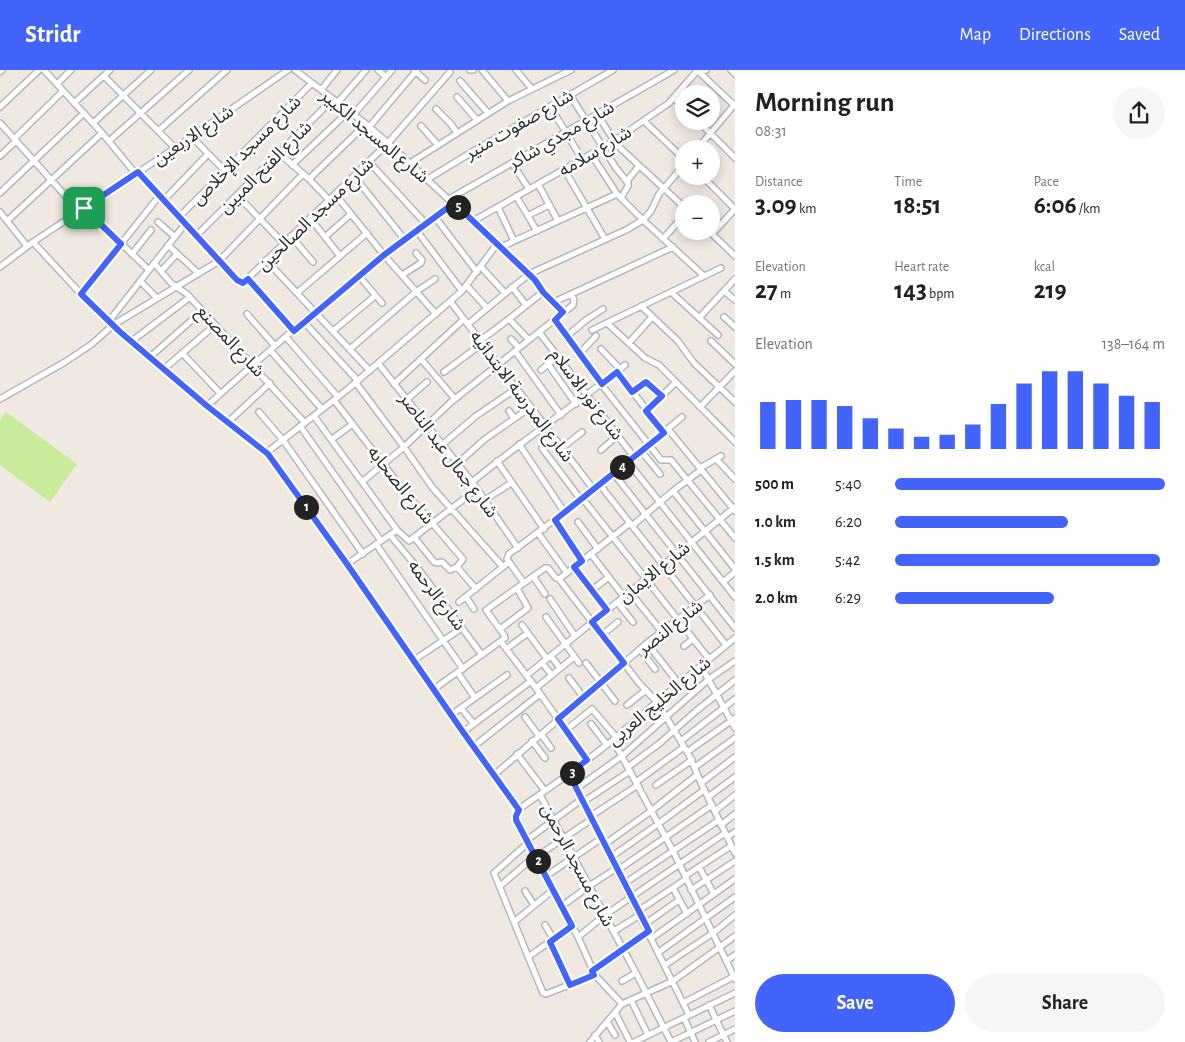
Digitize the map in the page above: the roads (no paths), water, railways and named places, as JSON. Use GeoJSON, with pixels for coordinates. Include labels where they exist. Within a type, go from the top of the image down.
{"type":"FeatureCollection","features":[{"type":"Feature","properties":{"kind":"street"},"geometry":{"type":"LineString","coordinates":[[0,107],[39,70]]}},
{"type":"Feature","properties":{"kind":"street"},"geometry":{"type":"LineString","coordinates":[[44,70],[219,260]]}},
{"type":"Feature","properties":{"kind":"street"},"geometry":{"type":"LineString","coordinates":[[57,84],[71,70]]}},
{"type":"Feature","properties":{"kind":"street"},"geometry":{"type":"LineString","coordinates":[[74,103],[110,70]]}},
{"type":"Feature","properties":{"kind":"street"},"geometry":{"type":"LineString","coordinates":[[92,123],[151,70]]}},
{"type":"Feature","properties":{"kind":"street"},"geometry":{"type":"LineString","coordinates":[[109,141],[189,70]]}},
{"type":"Feature","properties":{"kind":"street"},"geometry":{"type":"LineString","coordinates":[[158,131],[228,70]]}},
{"type":"Feature","properties":{"kind":"street","name":"شارع الاربعين"},"geometry":{"type":"LineString","coordinates":[[0,267],[27,246],[288,70]]}},
{"type":"Feature","properties":{"kind":"street","name":"شارع المسجد الكبير"},"geometry":{"type":"LineString","coordinates":[[295,70],[368,125],[388,143],[529,274],[538,283],[543,292],[563,312]]}},
{"type":"Feature","properties":{"kind":"street"},"geometry":{"type":"LineString","coordinates":[[321,90],[338,70]]}},
{"type":"Feature","properties":{"kind":"street","name":"شارع الفتح المبين"},"geometry":{"type":"LineString","coordinates":[[196,236],[366,70]]}},
{"type":"Feature","properties":{"kind":"street"},"geometry":{"type":"LineString","coordinates":[[378,70],[386,77]]}},
{"type":"Feature","properties":{"kind":"street"},"geometry":{"type":"LineString","coordinates":[[292,165],[352,113],[392,70]]}},
{"type":"Feature","properties":{"kind":"street"},"geometry":{"type":"LineString","coordinates":[[482,70],[508,101]]}},
{"type":"Feature","properties":{"kind":"street"},"geometry":{"type":"LineString","coordinates":[[516,70],[532,89]]}},
{"type":"Feature","properties":{"kind":"street"},"geometry":{"type":"LineString","coordinates":[[410,163],[508,101],[560,72],[571,70]]}},
{"type":"Feature","properties":{"kind":"street","name":"شارع صفوت منير"},"geometry":{"type":"LineString","coordinates":[[426,180],[613,70]]}},
{"type":"Feature","properties":{"kind":"street","name":"شارع مجدي شاكر"},"geometry":{"type":"LineString","coordinates":[[449,199],[674,70]]}},
{"type":"Feature","properties":{"kind":"street"},"geometry":{"type":"LineString","coordinates":[[698,71],[706,70]]}},
{"type":"Feature","properties":{"kind":"street"},"geometry":{"type":"LineString","coordinates":[[731,70],[735,74]]}},
{"type":"Feature","properties":{"kind":"street"},"geometry":{"type":"LineString","coordinates":[[309,179],[368,125],[416,71],[425,80]]}},
{"type":"Feature","properties":{"kind":"street"},"geometry":{"type":"LineString","coordinates":[[698,71],[735,105],[705,140]]}},
{"type":"Feature","properties":{"kind":"street","name":"شارع سلامه"},"geometry":{"type":"LineString","coordinates":[[473,221],[614,141],[644,121],[674,98],[698,71]]}},
{"type":"Feature","properties":{"kind":"street","name":"شارع مسجد الصالحين"},"geometry":{"type":"LineString","coordinates":[[219,260],[241,283],[248,279],[290,236],[388,143],[450,72]]}},
{"type":"Feature","properties":{"kind":"street"},"geometry":{"type":"LineString","coordinates":[[104,76],[175,148]]}},
{"type":"Feature","properties":{"kind":"street"},"geometry":{"type":"LineString","coordinates":[[460,81],[488,113]]}},
{"type":"Feature","properties":{"kind":"street","name":"شارع مسجد الإخلاص"},"geometry":{"type":"LineString","coordinates":[[180,217],[312,83]]}},
{"type":"Feature","properties":{"kind":"street"},"geometry":{"type":"LineString","coordinates":[[0,156],[63,91]]}},
{"type":"Feature","properties":{"kind":"street"},"geometry":{"type":"LineString","coordinates":[[266,453],[357,382],[450,302],[467,286],[481,266],[499,246],[514,242],[587,208],[619,196],[628,186],[627,181],[618,172],[570,95]]}},
{"type":"Feature","properties":{"kind":"street"},"geometry":{"type":"LineString","coordinates":[[457,97],[477,120]]}},
{"type":"Feature","properties":{"kind":"street"},"geometry":{"type":"LineString","coordinates":[[550,106],[582,159]]}},
{"type":"Feature","properties":{"kind":"street"},"geometry":{"type":"LineString","coordinates":[[436,109],[456,133]]}},
{"type":"Feature","properties":{"kind":"street"},"geometry":{"type":"LineString","coordinates":[[0,193],[84,113]]}},
{"type":"Feature","properties":{"kind":"street"},"geometry":{"type":"LineString","coordinates":[[597,114],[614,141],[675,198]]}},
{"type":"Feature","properties":{"kind":"street"},"geometry":{"type":"LineString","coordinates":[[644,121],[675,150]]}},
{"type":"Feature","properties":{"kind":"street"},"geometry":{"type":"LineString","coordinates":[[0,123],[52,181],[149,270]]}},
{"type":"Feature","properties":{"kind":"street"},"geometry":{"type":"LineString","coordinates":[[421,126],[438,145]]}},
{"type":"Feature","properties":{"kind":"street"},"geometry":{"type":"LineString","coordinates":[[706,130],[735,158]]}},
{"type":"Feature","properties":{"kind":"street"},"geometry":{"type":"LineString","coordinates":[[7,221],[102,133]]}},
{"type":"Feature","properties":{"kind":"street"},"geometry":{"type":"LineString","coordinates":[[191,136],[225,172]]}},
{"type":"Feature","properties":{"kind":"street"},"geometry":{"type":"LineString","coordinates":[[279,153],[309,179],[329,200]]}},
{"type":"Feature","properties":{"kind":"street"},"geometry":{"type":"LineString","coordinates":[[164,200],[208,154]]}},
{"type":"Feature","properties":{"kind":"street"},"geometry":{"type":"LineString","coordinates":[[591,154],[619,196],[704,276]]}},
{"type":"Feature","properties":{"kind":"street"},"geometry":{"type":"LineString","coordinates":[[369,162],[426,224]]}},
{"type":"Feature","properties":{"kind":"street"},"geometry":{"type":"LineString","coordinates":[[512,163],[529,189]]}},
{"type":"Feature","properties":{"kind":"street"},"geometry":{"type":"LineString","coordinates":[[627,181],[639,166]]}},
{"type":"Feature","properties":{"kind":"street"},"geometry":{"type":"LineString","coordinates":[[564,169],[605,239]]}},
{"type":"Feature","properties":{"kind":"street"},"geometry":{"type":"LineString","coordinates":[[111,323],[157,298],[219,260],[303,174]]}},
{"type":"Feature","properties":{"kind":"street"},"geometry":{"type":"LineString","coordinates":[[468,324],[529,274],[626,230],[643,220],[647,217],[664,188],[675,175]]}},
{"type":"Feature","properties":{"kind":"street"},"geometry":{"type":"LineString","coordinates":[[354,176],[405,240]]}},
{"type":"Feature","properties":{"kind":"street"},"geometry":{"type":"LineString","coordinates":[[538,184],[558,221]]}},
{"type":"Feature","properties":{"kind":"street"},"geometry":{"type":"LineString","coordinates":[[711,185],[735,208],[720,222]]}},
{"type":"Feature","properties":{"kind":"street"},"geometry":{"type":"LineString","coordinates":[[335,194],[384,255],[436,314]]}},
{"type":"Feature","properties":{"kind":"street"},"geometry":{"type":"LineString","coordinates":[[81,294],[160,195]]}},
{"type":"Feature","properties":{"kind":"street"},"geometry":{"type":"LineString","coordinates":[[237,195],[283,243]]}},
{"type":"Feature","properties":{"kind":"street"},"geometry":{"type":"LineString","coordinates":[[516,196],[537,231]]}},
{"type":"Feature","properties":{"kind":"street"},"geometry":{"type":"LineString","coordinates":[[207,406],[252,364],[384,255],[454,203]]}},
{"type":"Feature","properties":{"kind":"street"},"geometry":{"type":"LineString","coordinates":[[529,215],[549,205]]}},
{"type":"Feature","properties":{"kind":"street"},"geometry":{"type":"LineString","coordinates":[[498,207],[514,242]]}},
{"type":"Feature","properties":{"kind":"street"},"geometry":{"type":"LineString","coordinates":[[0,212],[27,246]]}},
{"type":"Feature","properties":{"kind":"street"},"geometry":{"type":"LineString","coordinates":[[325,237],[351,214]]}},
{"type":"Feature","properties":{"kind":"street"},"geometry":{"type":"LineString","coordinates":[[435,217],[477,272]]}},
{"type":"Feature","properties":{"kind":"street"},"geometry":{"type":"LineString","coordinates":[[310,218],[340,256]]}},
{"type":"Feature","properties":{"kind":"street"},"geometry":{"type":"LineString","coordinates":[[158,222],[175,237]]}},
{"type":"Feature","properties":{"kind":"street"},"geometry":{"type":"LineString","coordinates":[[0,399],[65,362],[92,344],[111,323],[140,281],[185,224]]}},
{"type":"Feature","properties":{"kind":"street"},"geometry":{"type":"LineString","coordinates":[[663,239],[675,225]]}},
{"type":"Feature","properties":{"kind":"street"},"geometry":{"type":"LineString","coordinates":[[132,254],[151,230]]}},
{"type":"Feature","properties":{"kind":"street"},"geometry":{"type":"LineString","coordinates":[[417,231],[462,291]]}},
{"type":"Feature","properties":{"kind":"street"},"geometry":{"type":"LineString","coordinates":[[297,293],[367,233]]}},
{"type":"Feature","properties":{"kind":"street"},"geometry":{"type":"LineString","coordinates":[[290,236],[313,262]]}},
{"type":"Feature","properties":{"kind":"street"},"geometry":{"type":"LineString","coordinates":[[718,240],[735,256]]}},
{"type":"Feature","properties":{"kind":"street"},"geometry":{"type":"LineString","coordinates":[[33,242],[111,323],[207,406],[266,453],[347,564],[519,810],[516,820],[578,937],[594,973],[622,1004]]}},
{"type":"Feature","properties":{"kind":"street"},"geometry":{"type":"LineString","coordinates":[[168,245],[198,273]]}},
{"type":"Feature","properties":{"kind":"street"},"geometry":{"type":"LineString","coordinates":[[554,302],[673,247]]}},
{"type":"Feature","properties":{"kind":"street"},"geometry":{"type":"LineString","coordinates":[[402,275],[421,263],[422,260],[416,253]]}},
{"type":"Feature","properties":{"kind":"street"},"geometry":{"type":"LineString","coordinates":[[161,271],[178,254]]}},
{"type":"Feature","properties":{"kind":"street"},"geometry":{"type":"LineString","coordinates":[[266,260],[370,371]]}},
{"type":"Feature","properties":{"kind":"street","name":"شارع المصنع"},"geometry":{"type":"LineString","coordinates":[[154,263],[176,286],[190,297],[270,384],[303,424],[378,543]]}},
{"type":"Feature","properties":{"kind":"street"},"geometry":{"type":"LineString","coordinates":[[481,266],[505,293]]}},
{"type":"Feature","properties":{"kind":"street"},"geometry":{"type":"LineString","coordinates":[[592,330],[721,268]]}},
{"type":"Feature","properties":{"kind":"street"},"geometry":{"type":"LineString","coordinates":[[359,276],[382,303]]}},
{"type":"Feature","properties":{"kind":"street"},"geometry":{"type":"LineString","coordinates":[[350,349],[434,278]]}},
{"type":"Feature","properties":{"kind":"street"},"geometry":{"type":"LineString","coordinates":[[248,279],[294,331]]}},
{"type":"Feature","properties":{"kind":"street"},"geometry":{"type":"LineString","coordinates":[[699,318],[735,279]]}},
{"type":"Feature","properties":{"kind":"street"},"geometry":{"type":"LineString","coordinates":[[140,281],[157,298]]}},
{"type":"Feature","properties":{"kind":"street"},"geometry":{"type":"LineString","coordinates":[[467,286],[487,308]]}},
{"type":"Feature","properties":{"kind":"street"},"geometry":{"type":"LineString","coordinates":[[512,287],[526,305]]}},
{"type":"Feature","properties":{"kind":"street"},"geometry":{"type":"LineString","coordinates":[[724,290],[735,300]]}},
{"type":"Feature","properties":{"kind":"street"},"geometry":{"type":"LineString","coordinates":[[444,372],[543,292]]}},
{"type":"Feature","properties":{"kind":"street"},"geometry":{"type":"LineString","coordinates":[[671,292],[718,335]]}},
{"type":"Feature","properties":{"kind":"street"},"geometry":{"type":"LineString","coordinates":[[363,481],[384,465],[455,399],[574,303],[572,294]]}},
{"type":"Feature","properties":{"kind":"street"},"geometry":{"type":"LineString","coordinates":[[334,331],[376,296]]}},
{"type":"Feature","properties":{"kind":"street"},"geometry":{"type":"LineString","coordinates":[[132,341],[190,297]]}},
{"type":"Feature","properties":{"kind":"street","name":"شارع المدرسة الابتدائيه"},"geometry":{"type":"LineString","coordinates":[[450,302],[594,490]]}},
{"type":"Feature","properties":{"kind":"street"},"geometry":{"type":"LineString","coordinates":[[641,306],[735,402]]}},
{"type":"Feature","properties":{"kind":"street"},"geometry":{"type":"LineString","coordinates":[[567,336],[603,309]]}},
{"type":"Feature","properties":{"kind":"street"},"geometry":{"type":"LineString","coordinates":[[150,357],[202,311]]}},
{"type":"Feature","properties":{"kind":"street"},"geometry":{"type":"LineString","coordinates":[[246,314],[322,409]]}},
{"type":"Feature","properties":{"kind":"street"},"geometry":{"type":"LineString","coordinates":[[629,343],[652,317]]}},
{"type":"Feature","properties":{"kind":"street"},"geometry":{"type":"LineString","coordinates":[[724,317],[735,327]]}},
{"type":"Feature","properties":{"kind":"street"},"geometry":{"type":"LineString","coordinates":[[394,384],[464,319]]}},
{"type":"Feature","properties":{"kind":"street"},"geometry":{"type":"LineString","coordinates":[[509,319],[529,340]]}},
{"type":"Feature","properties":{"kind":"street"},"geometry":{"type":"LineString","coordinates":[[555,320],[661,460],[671,460],[735,538]]}},
{"type":"Feature","properties":{"kind":"street"},"geometry":{"type":"LineString","coordinates":[[304,322],[357,382],[432,487],[502,568]]}},
{"type":"Feature","properties":{"kind":"street"},"geometry":{"type":"LineString","coordinates":[[607,323],[649,361],[659,365],[735,442]]}},
{"type":"Feature","properties":{"kind":"street"},"geometry":{"type":"LineString","coordinates":[[164,369],[215,325]]}},
{"type":"Feature","properties":{"kind":"street","name":"شارع نور الاسلام"},"geometry":{"type":"LineString","coordinates":[[539,332],[634,457]]}},
{"type":"Feature","properties":{"kind":"street"},"geometry":{"type":"LineString","coordinates":[[579,354],[596,336]]}},
{"type":"Feature","properties":{"kind":"street","name":"شارع الصحابه"},"geometry":{"type":"LineString","coordinates":[[286,337],[336,399],[384,465],[463,560],[457,567]]}},
{"type":"Feature","properties":{"kind":"street"},"geometry":{"type":"LineString","coordinates":[[511,339],[561,415]]}},
{"type":"Feature","properties":{"kind":"street"},"geometry":{"type":"LineString","coordinates":[[711,341],[735,364]]}},
{"type":"Feature","properties":{"kind":"street"},"geometry":{"type":"LineString","coordinates":[[601,349],[664,433]]}},
{"type":"Feature","properties":{"kind":"street"},"geometry":{"type":"LineString","coordinates":[[182,353],[220,393]]}},
{"type":"Feature","properties":{"kind":"street"},"geometry":{"type":"LineString","coordinates":[[541,370],[558,356]]}},
{"type":"Feature","properties":{"kind":"street"},"geometry":{"type":"LineString","coordinates":[[421,359],[455,399]]}},
{"type":"Feature","properties":{"kind":"street","name":"شارع جمال عبد الناصر"},"geometry":{"type":"LineString","coordinates":[[378,363],[472,482],[518,548]]}},
{"type":"Feature","properties":{"kind":"street"},"geometry":{"type":"LineString","coordinates":[[548,364],[576,404]]}},
{"type":"Feature","properties":{"kind":"street"},"geometry":{"type":"LineString","coordinates":[[472,482],[519,444],[576,404],[625,365]]}},
{"type":"Feature","properties":{"kind":"street"},"geometry":{"type":"LineString","coordinates":[[700,407],[735,371]]}},
{"type":"Feature","properties":{"kind":"street"},"geometry":{"type":"LineString","coordinates":[[406,400],[427,382]]}},
{"type":"Feature","properties":{"kind":"street"},"geometry":{"type":"LineString","coordinates":[[632,392],[646,382],[662,396]]}},
{"type":"Feature","properties":{"kind":"street"},"geometry":{"type":"LineString","coordinates":[[646,411],[675,383]]}},
{"type":"Feature","properties":{"kind":"street"},"geometry":{"type":"LineString","coordinates":[[228,423],[270,384]]}},
{"type":"Feature","properties":{"kind":"street"},"geometry":{"type":"LineString","coordinates":[[443,444],[476,416],[517,388]]}},
{"type":"Feature","properties":{"kind":"street"},"geometry":{"type":"LineString","coordinates":[[457,464],[484,439],[531,407]]}},
{"type":"Feature","properties":{"kind":"street"},"geometry":{"type":"LineString","coordinates":[[509,411],[514,418]]}},
{"type":"Feature","properties":{"kind":"street"},"geometry":{"type":"LineString","coordinates":[[259,412],[283,440],[363,554]]}},
{"type":"Feature","properties":{"kind":"street"},"geometry":{"type":"LineString","coordinates":[[314,416],[398,530],[408,540],[477,489]]}},
{"type":"Feature","properties":{"kind":"street"},"geometry":{"type":"LineString","coordinates":[[524,583],[507,559],[508,556],[582,500],[682,417]]}},
{"type":"Feature","properties":{"kind":"street"},"geometry":{"type":"LineString","coordinates":[[332,439],[353,424]]}},
{"type":"Feature","properties":{"kind":"street"},"geometry":{"type":"LineString","coordinates":[[668,429],[734,509]]}},
{"type":"Feature","properties":{"kind":"street"},"geometry":{"type":"LineString","coordinates":[[562,448],[582,432]]}},
{"type":"Feature","properties":{"kind":"street"},"geometry":{"type":"LineString","coordinates":[[601,450],[618,435]]}},
{"type":"Feature","properties":{"kind":"street"},"geometry":{"type":"LineString","coordinates":[[519,444],[565,513]]}},
{"type":"Feature","properties":{"kind":"street"},"geometry":{"type":"LineString","coordinates":[[542,448],[709,659]]}},
{"type":"Feature","properties":{"kind":"street"},"geometry":{"type":"LineString","coordinates":[[641,451],[660,474]]}},
{"type":"Feature","properties":{"kind":"street"},"geometry":{"type":"LineString","coordinates":[[559,579],[718,457],[735,479]]}},
{"type":"Feature","properties":{"kind":"street"},"geometry":{"type":"LineString","coordinates":[[497,462],[544,528]]}},
{"type":"Feature","properties":{"kind":"street"},"geometry":{"type":"LineString","coordinates":[[628,462],[735,597]]}},
{"type":"Feature","properties":{"kind":"street"},"geometry":{"type":"LineString","coordinates":[[614,474],[735,628]]}},
{"type":"Feature","properties":{"kind":"street"},"geometry":{"type":"LineString","coordinates":[[485,500],[512,483]]}},
{"type":"Feature","properties":{"kind":"street"},"geometry":{"type":"LineString","coordinates":[[600,485],[726,645]]}},
{"type":"Feature","properties":{"kind":"street"},"geometry":{"type":"LineString","coordinates":[[673,491],[735,570],[723,582]]}},
{"type":"Feature","properties":{"kind":"street","name":"شارع الايمان"},"geometry":{"type":"LineString","coordinates":[[527,675],[734,509]]}},
{"type":"Feature","properties":{"kind":"street"},"geometry":{"type":"LineString","coordinates":[[555,520],[582,561]]}},
{"type":"Feature","properties":{"kind":"street"},"geometry":{"type":"LineString","coordinates":[[578,522],[598,548]]}},
{"type":"Feature","properties":{"kind":"street"},"geometry":{"type":"LineString","coordinates":[[347,564],[398,530]]}},
{"type":"Feature","properties":{"kind":"street"},"geometry":{"type":"LineString","coordinates":[[538,533],[567,573]]}},
{"type":"Feature","properties":{"kind":"street","name":"شارع الرحمه"},"geometry":{"type":"LineString","coordinates":[[390,535],[416,566],[482,656]]}},
{"type":"Feature","properties":{"kind":"street"},"geometry":{"type":"LineString","coordinates":[[414,537],[436,563],[442,562],[450,570],[457,567],[476,589]]}},
{"type":"Feature","properties":{"kind":"street"},"geometry":{"type":"LineString","coordinates":[[378,543],[463,669]]}},
{"type":"Feature","properties":{"kind":"street"},"geometry":{"type":"LineString","coordinates":[[591,554],[624,596]]}},
{"type":"Feature","properties":{"kind":"street"},"geometry":{"type":"LineString","coordinates":[[459,602],[509,562]]}},
{"type":"Feature","properties":{"kind":"street"},"geometry":{"type":"LineString","coordinates":[[434,689],[501,642],[505,637],[486,610],[547,567],[559,579],[624,663],[657,702],[692,760],[704,790],[735,853]]}},
{"type":"Feature","properties":{"kind":"street"},"geometry":{"type":"LineString","coordinates":[[574,567],[607,610]]}},
{"type":"Feature","properties":{"kind":"street"},"geometry":{"type":"LineString","coordinates":[[533,576],[545,594]]}},
{"type":"Feature","properties":{"kind":"street"},"geometry":{"type":"LineString","coordinates":[[592,590],[609,577]]}},
{"type":"Feature","properties":{"kind":"street"},"geometry":{"type":"LineString","coordinates":[[500,629],[528,608],[516,588]]}},
{"type":"Feature","properties":{"kind":"street"},"geometry":{"type":"LineString","coordinates":[[630,592],[662,632]]}},
{"type":"Feature","properties":{"kind":"street","name":"شارع النصر"},"geometry":{"type":"LineString","coordinates":[[494,776],[647,643],[710,595]]}},
{"type":"Feature","properties":{"kind":"street"},"geometry":{"type":"LineString","coordinates":[[466,597],[474,609]]}},
{"type":"Feature","properties":{"kind":"street"},"geometry":{"type":"LineString","coordinates":[[550,599],[575,636]]}},
{"type":"Feature","properties":{"kind":"street"},"geometry":{"type":"LineString","coordinates":[[617,602],[633,622]]}},
{"type":"Feature","properties":{"kind":"street"},"geometry":{"type":"LineString","coordinates":[[546,617],[579,663]]}},
{"type":"Feature","properties":{"kind":"street"},"geometry":{"type":"LineString","coordinates":[[602,635],[618,622]]}},
{"type":"Feature","properties":{"kind":"street"},"geometry":{"type":"LineString","coordinates":[[522,625],[546,659],[552,675]]}},
{"type":"Feature","properties":{"kind":"street"},"geometry":{"type":"LineString","coordinates":[[414,660],[462,628]]}},
{"type":"Feature","properties":{"kind":"street"},"geometry":{"type":"LineString","coordinates":[[506,649],[528,633]]}},
{"type":"Feature","properties":{"kind":"street"},"geometry":{"type":"LineString","coordinates":[[684,646],[693,638]]}},
{"type":"Feature","properties":{"kind":"street","name":"شارع الخليج العربى"},"geometry":{"type":"LineString","coordinates":[[519,810],[615,739],[735,638]]}},
{"type":"Feature","properties":{"kind":"street"},"geometry":{"type":"LineString","coordinates":[[501,642],[527,675],[587,760]]}},
{"type":"Feature","properties":{"kind":"street"},"geometry":{"type":"LineString","coordinates":[[647,643],[679,684]]}},
{"type":"Feature","properties":{"kind":"street"},"geometry":{"type":"LineString","coordinates":[[640,649],[655,669]]}},
{"type":"Feature","properties":{"kind":"street"},"geometry":{"type":"LineString","coordinates":[[536,688],[574,657]]}},
{"type":"Feature","properties":{"kind":"street"},"geometry":{"type":"LineString","coordinates":[[546,659],[560,668]]}},
{"type":"Feature","properties":{"kind":"street"},"geometry":{"type":"LineString","coordinates":[[576,788],[622,756],[666,716],[735,660]]}},
{"type":"Feature","properties":{"kind":"street"},"geometry":{"type":"LineString","coordinates":[[586,663],[615,701]]}},
{"type":"Feature","properties":{"kind":"street"},"geometry":{"type":"LineString","coordinates":[[701,666],[724,708],[733,719],[735,728]]}},
{"type":"Feature","properties":{"kind":"street"},"geometry":{"type":"LineString","coordinates":[[458,673],[475,698]]}},
{"type":"Feature","properties":{"kind":"street"},"geometry":{"type":"LineString","coordinates":[[451,715],[507,675]]}},
{"type":"Feature","properties":{"kind":"street"},"geometry":{"type":"LineString","coordinates":[[569,678],[584,698]]}},
{"type":"Feature","properties":{"kind":"street"},"geometry":{"type":"LineString","coordinates":[[649,931],[623,948],[594,973],[570,985],[546,994],[543,993],[494,872],[554,820],[629,769],[716,693],[735,680]]}},
{"type":"Feature","properties":{"kind":"street"},"geometry":{"type":"LineString","coordinates":[[463,732],[531,681]]}},
{"type":"Feature","properties":{"kind":"street"},"geometry":{"type":"LineString","coordinates":[[628,705],[646,690]]}},
{"type":"Feature","properties":{"kind":"street"},"geometry":{"type":"LineString","coordinates":[[473,746],[540,694]]}},
{"type":"Feature","properties":{"kind":"street"},"geometry":{"type":"LineString","coordinates":[[500,886],[536,856],[591,818],[684,747],[735,699]]}},
{"type":"Feature","properties":{"kind":"street"},"geometry":{"type":"LineString","coordinates":[[461,708],[474,724]]}},
{"type":"Feature","properties":{"kind":"street"},"geometry":{"type":"LineString","coordinates":[[566,730],[592,709],[615,739],[622,756],[673,851],[735,978],[684,1003]]}},
{"type":"Feature","properties":{"kind":"street"},"geometry":{"type":"LineString","coordinates":[[526,717],[551,748]]}},
{"type":"Feature","properties":{"kind":"street"},"geometry":{"type":"LineString","coordinates":[[684,747],[733,719]]}},
{"type":"Feature","properties":{"kind":"street"},"geometry":{"type":"LineString","coordinates":[[591,724],[607,745]]}},
{"type":"Feature","properties":{"kind":"street"},"geometry":{"type":"LineString","coordinates":[[694,767],[735,738]]}},
{"type":"Feature","properties":{"kind":"street"},"geometry":{"type":"LineString","coordinates":[[532,741],[545,758]]}},
{"type":"Feature","properties":{"kind":"street","name":"شارع مسجد الرحمن"},"geometry":{"type":"LineString","coordinates":[[518,754],[543,793],[563,838],[614,931],[671,1042]]}},
{"type":"Feature","properties":{"kind":"street"},"geometry":{"type":"LineString","coordinates":[[701,783],[735,757]]}},
{"type":"Feature","properties":{"kind":"street"},"geometry":{"type":"LineString","coordinates":[[656,786],[692,760]]}},
{"type":"Feature","properties":{"kind":"street"},"geometry":{"type":"LineString","coordinates":[[569,774],[684,1003],[695,1042]]}},
{"type":"Feature","properties":{"kind":"street"},"geometry":{"type":"LineString","coordinates":[[546,876],[573,857],[651,811],[698,775]]}},
{"type":"Feature","properties":{"kind":"street"},"geometry":{"type":"LineString","coordinates":[[708,797],[735,777]]}},
{"type":"Feature","properties":{"kind":"street"},"geometry":{"type":"LineString","coordinates":[[611,857],[704,790]]}},
{"type":"Feature","properties":{"kind":"street"},"geometry":{"type":"LineString","coordinates":[[562,906],[589,886],[665,837],[735,795]]}},
{"type":"Feature","properties":{"kind":"street"},"geometry":{"type":"LineString","coordinates":[[625,883],[673,851],[735,814]]}},
{"type":"Feature","properties":{"kind":"street"},"geometry":{"type":"LineString","coordinates":[[578,937],[631,897],[726,835],[735,832]]}},
{"type":"Feature","properties":{"kind":"street"},"geometry":{"type":"LineString","coordinates":[[614,931],[685,877],[732,846]]}},
{"type":"Feature","properties":{"kind":"street"},"geometry":{"type":"LineString","coordinates":[[691,890],[735,861]]}},
{"type":"Feature","properties":{"kind":"street"},"geometry":{"type":"LineString","coordinates":[[699,867],[714,894]]}},
{"type":"Feature","properties":{"kind":"street"},"geometry":{"type":"LineString","coordinates":[[652,938],[735,879]]}},
{"type":"Feature","properties":{"kind":"street"},"geometry":{"type":"LineString","coordinates":[[673,888],[687,914]]}},
{"type":"Feature","properties":{"kind":"street"},"geometry":{"type":"LineString","coordinates":[[514,922],[553,890]]}},
{"type":"Feature","properties":{"kind":"street"},"geometry":{"type":"LineString","coordinates":[[525,891],[534,905]]}},
{"type":"Feature","properties":{"kind":"street"},"geometry":{"type":"LineString","coordinates":[[659,952],[735,896]]}},
{"type":"Feature","properties":{"kind":"street"},"geometry":{"type":"LineString","coordinates":[[645,924],[680,900]]}},
{"type":"Feature","properties":{"kind":"street"},"geometry":{"type":"LineString","coordinates":[[665,965],[713,934],[735,915]]}},
{"type":"Feature","properties":{"kind":"street"},"geometry":{"type":"LineString","coordinates":[[545,925],[570,985]]}},
{"type":"Feature","properties":{"kind":"street"},"geometry":{"type":"LineString","coordinates":[[528,957],[572,926]]}},
{"type":"Feature","properties":{"kind":"street"},"geometry":{"type":"LineString","coordinates":[[590,1042],[622,1004],[673,981],[735,936]]}},
{"type":"Feature","properties":{"kind":"street"},"geometry":{"type":"LineString","coordinates":[[726,961],[735,955]]}},
{"type":"Feature","properties":{"kind":"street"},"geometry":{"type":"LineString","coordinates":[[622,980],[636,973]]}},
{"type":"Feature","properties":{"kind":"street"},"geometry":{"type":"LineString","coordinates":[[634,1042],[735,993]]}},
{"type":"Feature","properties":{"kind":"street"},"geometry":{"type":"LineString","coordinates":[[631,1000],[648,1035]]}},
{"type":"Feature","properties":{"kind":"street"},"geometry":{"type":"LineString","coordinates":[[709,1005],[727,1042]]}},
{"type":"Feature","properties":{"kind":"street"},"geometry":{"type":"LineString","coordinates":[[671,1042],[735,1011]]}},
{"type":"Feature","properties":{"kind":"street"},"geometry":{"type":"LineString","coordinates":[[615,1012],[630,1042]]}},
{"type":"Feature","properties":{"kind":"street"},"geometry":{"type":"LineString","coordinates":[[607,1022],[615,1035]]}},
{"type":"Feature","properties":{"kind":"street"},"geometry":{"type":"LineString","coordinates":[[709,1042],[735,1030]]}},
{"type":"Feature","properties":{"kind":"street"},"geometry":{"type":"LineString","coordinates":[[595,1035],[599,1042]]}}]}
